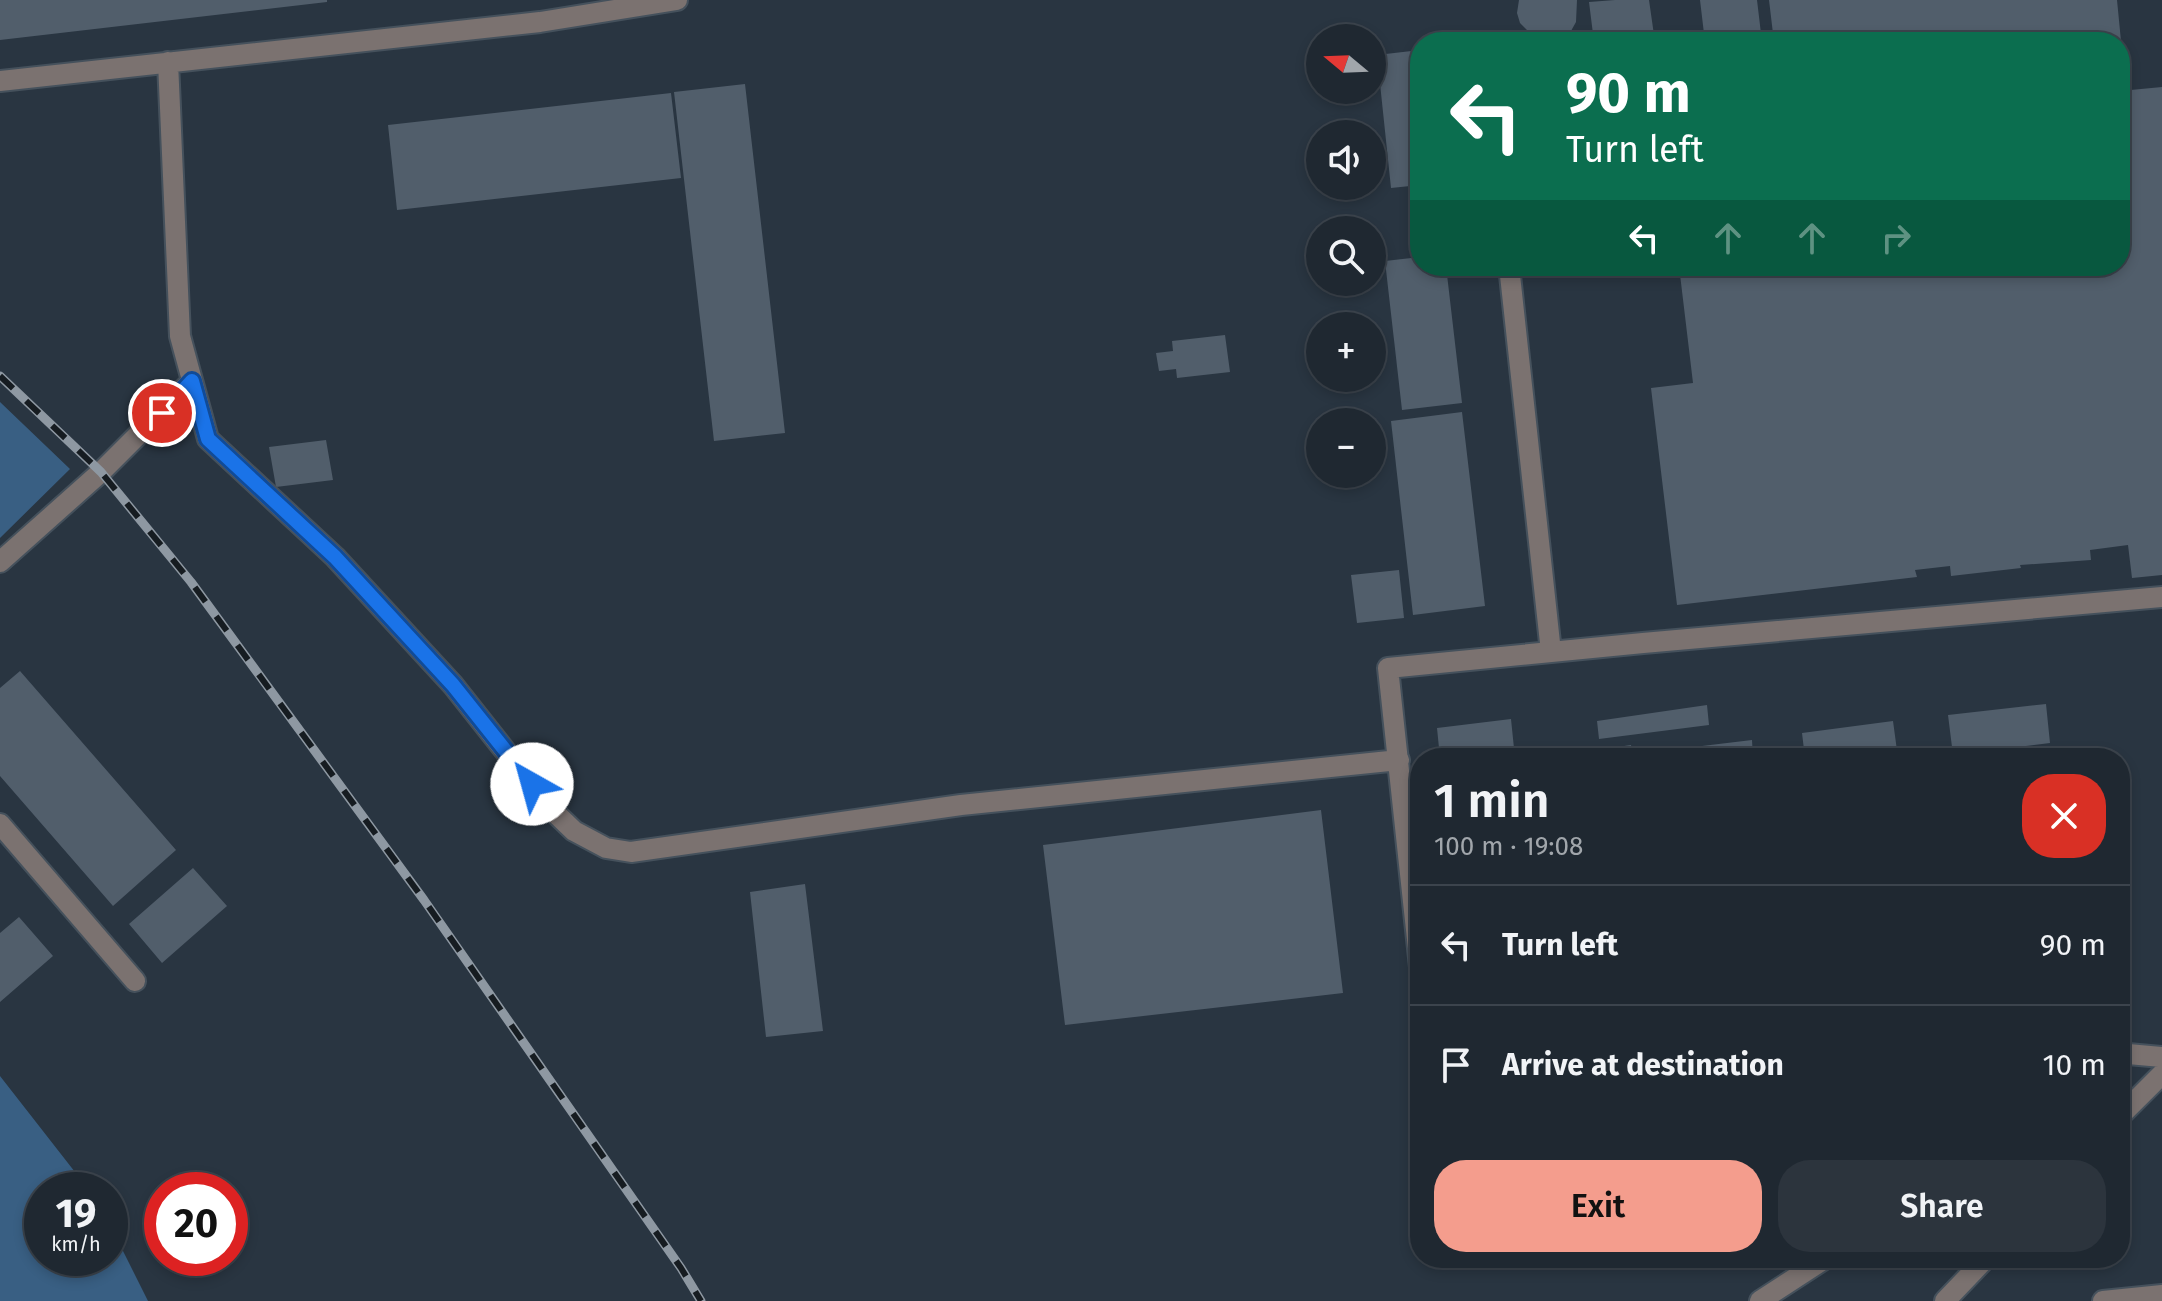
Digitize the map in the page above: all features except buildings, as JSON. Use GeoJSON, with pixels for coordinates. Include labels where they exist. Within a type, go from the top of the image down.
{"type":"FeatureCollection","features":[{"type":"Feature","properties":{"kind":"street"},"geometry":{"type":"LineString","coordinates":[[0,81],[540,22],[677,0]]}},
{"type":"Feature","properties":{"kind":"street"},"geometry":{"type":"LineString","coordinates":[[168,62],[180,336],[208,439],[335,557],[453,685],[551,809],[574,831],[606,848],[631,852],[961,805],[1399,760]]}},
{"type":"Feature","properties":{"kind":"street"},"geometry":{"type":"LineString","coordinates":[[1510,276],[1551,652]]}},
{"type":"Feature","properties":{"kind":"street"},"geometry":{"type":"LineString","coordinates":[[0,562],[101,472],[192,381]]}},
{"type":"Feature","properties":{"kind":"street"},"geometry":{"type":"LineString","coordinates":[[1410,868],[1388,668],[2162,597]]}},
{"type":"Feature","properties":{"kind":"street"},"geometry":{"type":"LineString","coordinates":[[0,824],[135,981]]}},
{"type":"Feature","properties":{"kind":"street"},"geometry":{"type":"LineString","coordinates":[[2130,1054],[2162,1057]]}},
{"type":"Feature","properties":{"kind":"street"},"geometry":{"type":"LineString","coordinates":[[2130,1106],[2162,1074]]}},
{"type":"Feature","properties":{"kind":"street"},"geometry":{"type":"LineString","coordinates":[[1760,1301],[1811,1268]]}},
{"type":"Feature","properties":{"kind":"street"},"geometry":{"type":"LineString","coordinates":[[1945,1301],[1976,1268]]}},
{"type":"Feature","properties":{"kind":"street"},"geometry":{"type":"LineString","coordinates":[[2103,1301],[2162,1295]]}},
{"type":"Feature","properties":{"kind":"shaded area"},"geometry":{"type":"Polygon","coordinates":[[[0,402],[70,469],[0,538],[0,402]]]}},
{"type":"Feature","properties":{"kind":"shaded area"},"geometry":{"type":"Polygon","coordinates":[[[0,1076],[75,1172],[24,1172],[24,1276],[128,1276],[128,1261],[148,1301],[0,1301],[0,1076]]]}},
{"type":"Feature","properties":{"kind":"railway"},"geometry":{"type":"LineString","coordinates":[[0,376],[101,472],[191,582],[424,900],[701,1301]]}},
{"type":"Feature","properties":{"kind":"route"},"geometry":{"type":"LineString","coordinates":[[162,413],[192,381],[208,439],[335,557],[453,685],[532,784]]}}]}
